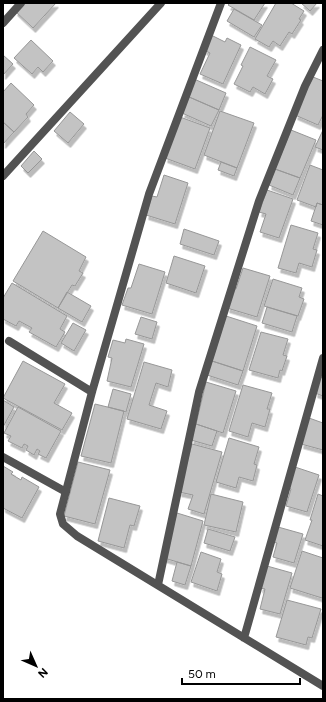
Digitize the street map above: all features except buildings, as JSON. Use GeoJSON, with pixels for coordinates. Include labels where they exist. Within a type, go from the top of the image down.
{"type":"FeatureCollection","features":[{"type":"Feature","properties":{"kind":"street"},"geometry":{"type":"LineString","coordinates":[[3,23],[21,3]]}},
{"type":"Feature","properties":{"kind":"street"},"geometry":{"type":"LineString","coordinates":[[3,176],[161,3]]}},
{"type":"Feature","properties":{"kind":"street"},"geometry":{"type":"LineString","coordinates":[[220,3],[149,194],[92,392],[60,514],[63,524],[77,536],[323,686]]}},
{"type":"Feature","properties":{"kind":"street"},"geometry":{"type":"LineString","coordinates":[[158,585],[202,384],[259,201],[305,86],[323,50]]}},
{"type":"Feature","properties":{"kind":"street"},"geometry":{"type":"LineString","coordinates":[[8,341],[92,392]]}},
{"type":"Feature","properties":{"kind":"street"},"geometry":{"type":"LineString","coordinates":[[244,638],[323,358]]}},
{"type":"Feature","properties":{"kind":"street"},"geometry":{"type":"LineString","coordinates":[[3,457],[66,492]]}}]}
